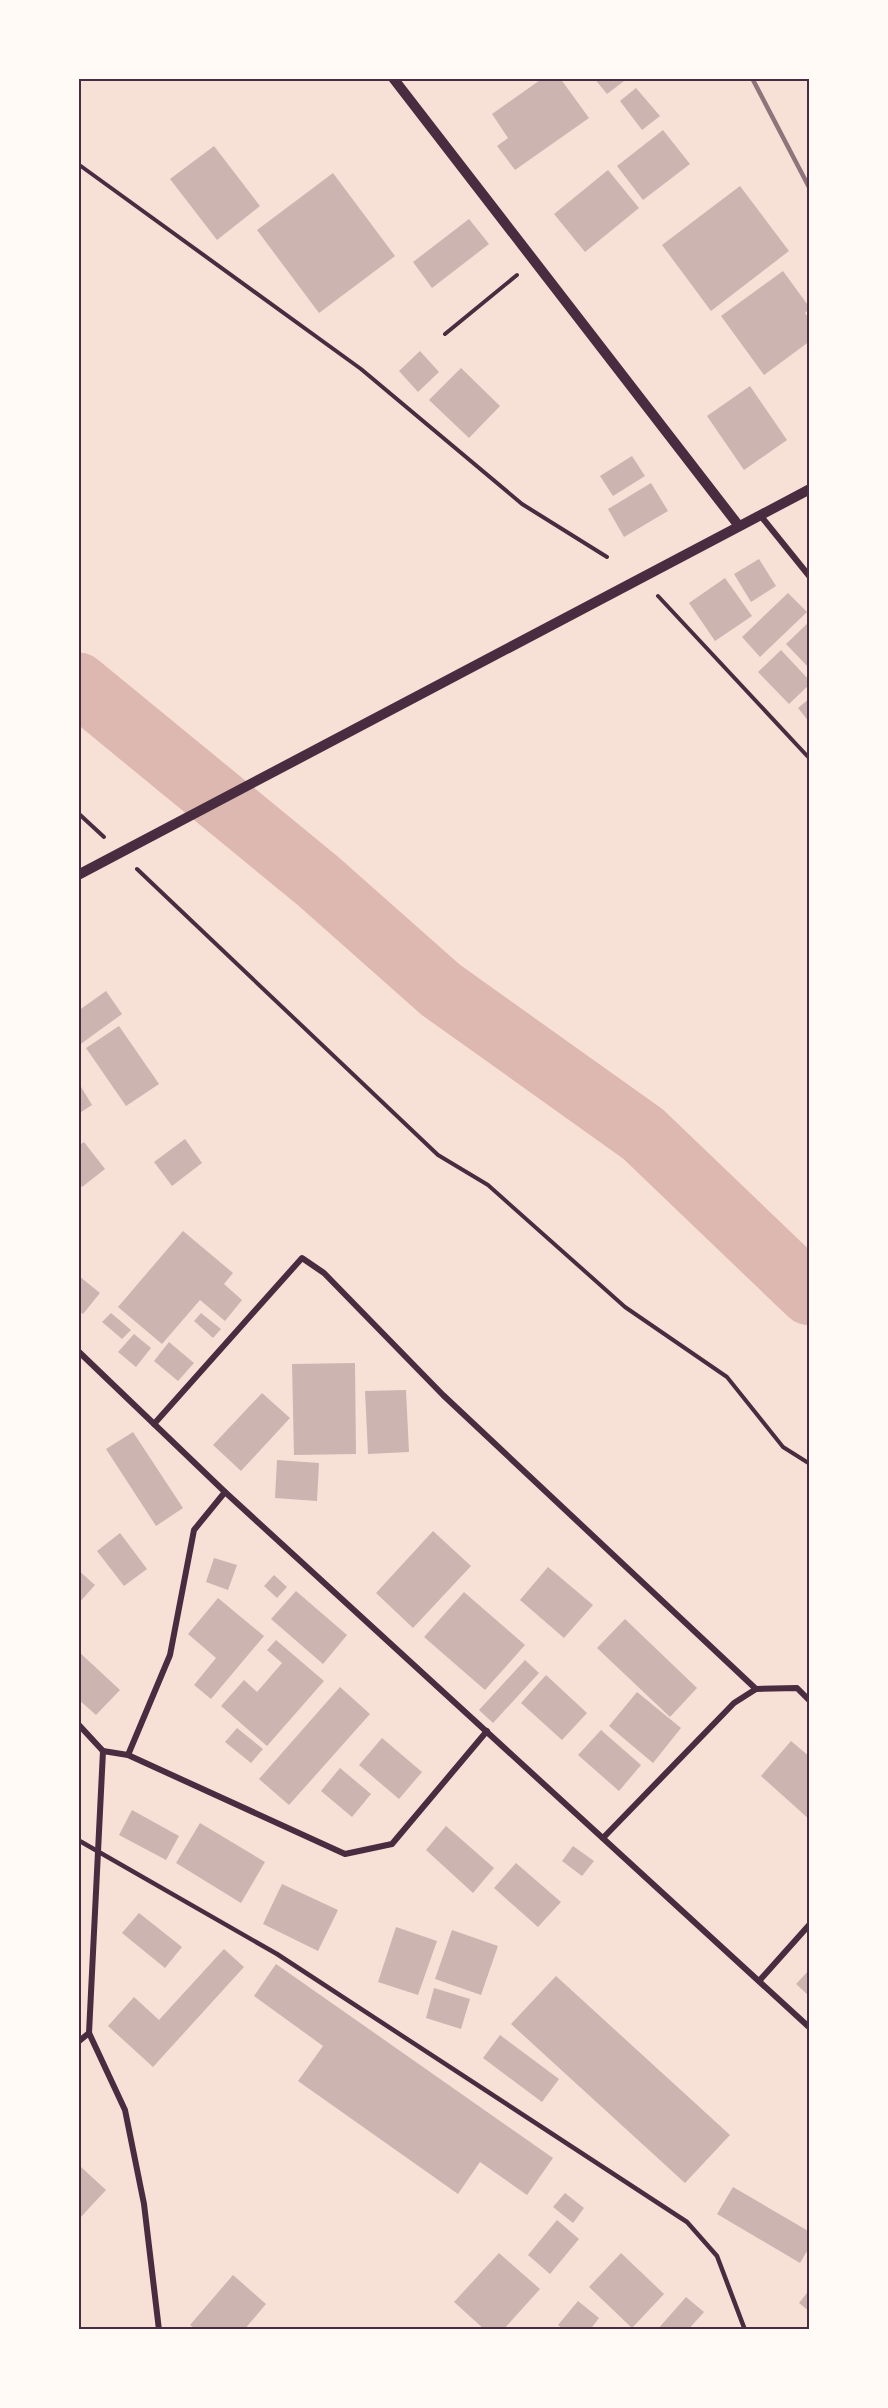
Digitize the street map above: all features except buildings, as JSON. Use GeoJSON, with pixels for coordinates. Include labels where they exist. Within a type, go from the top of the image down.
{"type":"FeatureCollection","features":[{"type":"Feature","properties":{"kind":"street"},"geometry":{"type":"LineString","coordinates":[[393,78],[739,526]]}},
{"type":"Feature","properties":{"kind":"street"},"geometry":{"type":"LineString","coordinates":[[78,875],[810,489]]}},
{"type":"Feature","properties":{"kind":"street"},"geometry":{"type":"LineString","coordinates":[[760,515],[810,577]]}},
{"type":"Feature","properties":{"kind":"street"},"geometry":{"type":"LineString","coordinates":[[154,1424],[302,1258],[324,1273],[443,1395],[756,1689]]}},
{"type":"Feature","properties":{"kind":"street"},"geometry":{"type":"LineString","coordinates":[[78,1351],[225,1492],[810,2028]]}},
{"type":"Feature","properties":{"kind":"street"},"geometry":{"type":"LineString","coordinates":[[128,1755],[170,1655],[194,1530],[225,1492]]}},
{"type":"Feature","properties":{"kind":"street"},"geometry":{"type":"LineString","coordinates":[[603,1838],[734,1703],[756,1689],[797,1688],[810,1701]]}},
{"type":"Feature","properties":{"kind":"street"},"geometry":{"type":"LineString","coordinates":[[78,1724],[103,1751],[128,1755],[345,1854],[392,1844],[487,1731]]}},
{"type":"Feature","properties":{"kind":"street"},"geometry":{"type":"LineString","coordinates":[[103,1751],[89,2033],[125,2110],[144,2204],[159,2330]]}},
{"type":"Feature","properties":{"kind":"street"},"geometry":{"type":"LineString","coordinates":[[759,1981],[810,1924]]}},
{"type":"Feature","properties":{"kind":"street"},"geometry":{"type":"LineString","coordinates":[[78,2042],[89,2033]]}},
{"type":"Feature","properties":{"kind":"lane"},"geometry":{"type":"LineString","coordinates":[[78,1840],[277,1954],[687,2222],[717,2256],[745,2330]]}},
{"type":"Feature","properties":{"kind":"path"},"geometry":{"type":"LineString","coordinates":[[78,164],[361,369],[522,504],[607,557]]}},
{"type":"Feature","properties":{"kind":"path"},"geometry":{"type":"LineString","coordinates":[[445,334],[533,261]]}},
{"type":"Feature","properties":{"kind":"path"},"geometry":{"type":"LineString","coordinates":[[641,578],[810,759]]}},
{"type":"Feature","properties":{"kind":"path"},"geometry":{"type":"LineString","coordinates":[[78,813],[438,1155],[488,1185],[624,1307],[727,1377],[783,1447],[810,1464]]}},
{"type":"Feature","properties":{"kind":"waterway"},"geometry":{"type":"LineString","coordinates":[[78,684],[318,881],[441,990],[643,1134],[810,1294]]}},
{"type":"Feature","properties":{"kind":"railway"},"geometry":{"type":"LineString","coordinates":[[752,78],[810,189]]}}]}
